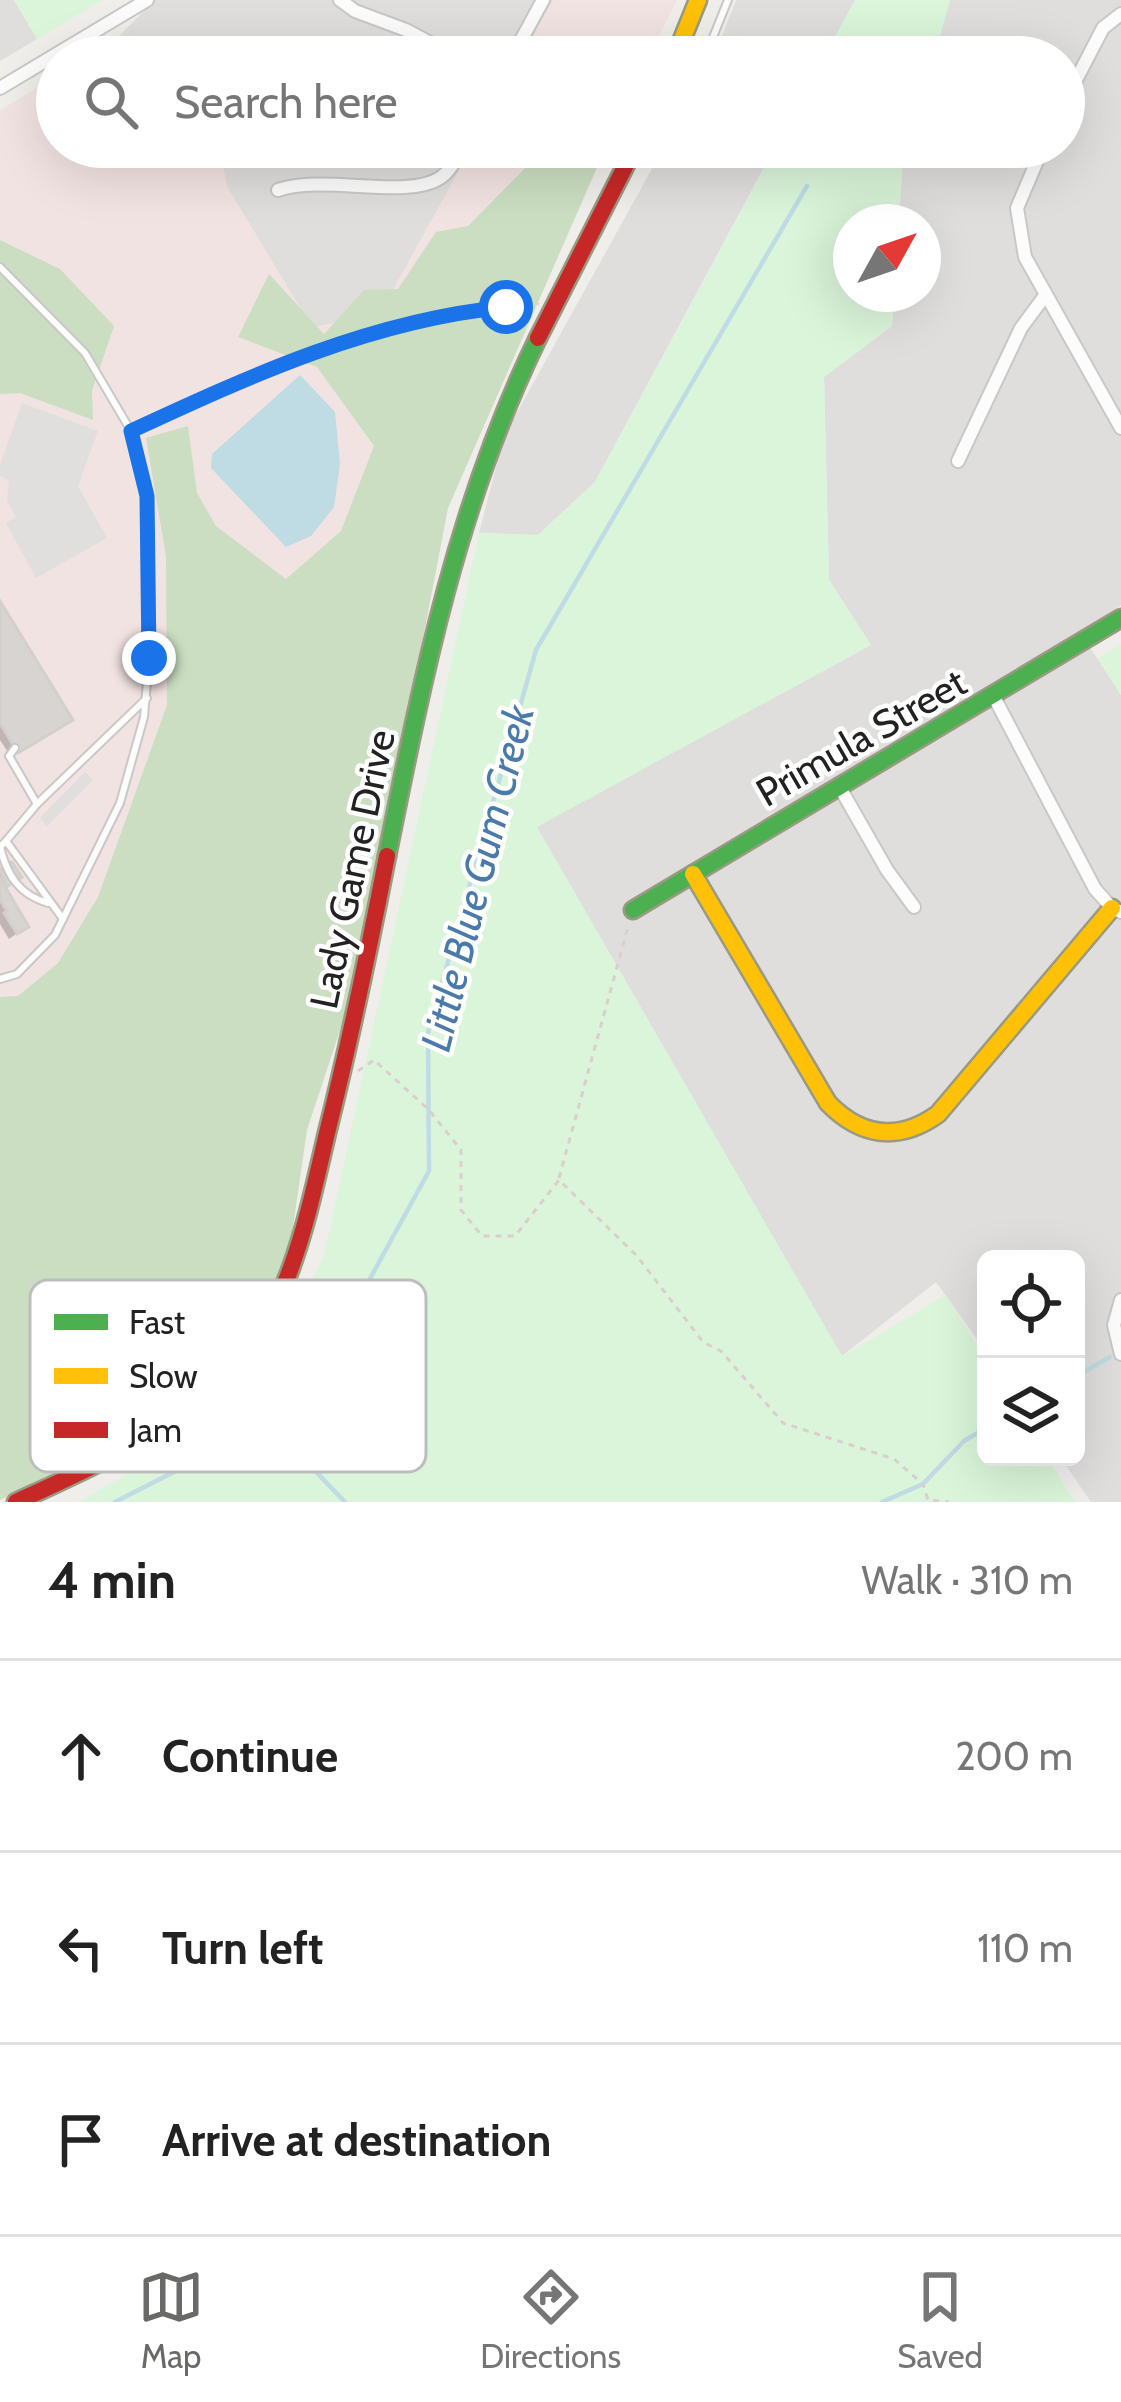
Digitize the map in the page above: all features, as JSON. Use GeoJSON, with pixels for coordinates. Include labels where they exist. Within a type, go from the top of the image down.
{"type":"FeatureCollection","features":[{"type":"Feature","properties":{"kind":"main road"},"geometry":{"type":"LineString","coordinates":[[683,36],[698,0]]}},
{"type":"Feature","properties":{"kind":"main road","name":"Lady Game Drive"},"geometry":{"type":"LineString","coordinates":[[284,1280],[341,1081],[449,570],[495,429],[624,168]]}},
{"type":"Feature","properties":{"kind":"main road","name":"Primula Street"},"geometry":{"type":"LineString","coordinates":[[633,910],[1121,618]]}},
{"type":"Feature","properties":{"kind":"main road"},"geometry":{"type":"LineString","coordinates":[[693,874],[828,1103],[854,1127],[874,1133],[908,1131],[938,1114],[1116,910]]}},
{"type":"Feature","properties":{"kind":"main road","name":"Lady Game Drive"},"geometry":{"type":"LineString","coordinates":[[16,1502],[76,1472]]}},
{"type":"Feature","properties":{"kind":"street"},"geometry":{"type":"LineString","coordinates":[[87,36],[147,0]]}},
{"type":"Feature","properties":{"kind":"street"},"geometry":{"type":"LineString","coordinates":[[340,0],[417,36]]}},
{"type":"Feature","properties":{"kind":"street"},"geometry":{"type":"LineString","coordinates":[[523,36],[543,0]]}},
{"type":"Feature","properties":{"kind":"street"},"geometry":{"type":"LineString","coordinates":[[1085,63],[1103,28],[1121,14]]}},
{"type":"Feature","properties":{"kind":"street"},"geometry":{"type":"LineString","coordinates":[[0,88],[36,66]]}},
{"type":"Feature","properties":{"kind":"street"},"geometry":{"type":"LineString","coordinates":[[278,190],[300,183],[417,186],[440,178],[447,168]]}},
{"type":"Feature","properties":{"kind":"street"},"geometry":{"type":"LineString","coordinates":[[1033,168],[1017,208],[1024,257],[1121,428]]}},
{"type":"Feature","properties":{"kind":"street"},"geometry":{"type":"LineString","coordinates":[[958,461],[1021,328],[1044,297]]}},
{"type":"Feature","properties":{"kind":"street"},"geometry":{"type":"LineString","coordinates":[[994,698],[1095,889],[1116,910]]}},
{"type":"Feature","properties":{"kind":"street"},"geometry":{"type":"LineString","coordinates":[[839,786],[914,908]]}},
{"type":"Feature","properties":{"kind":"street"},"geometry":{"type":"LineString","coordinates":[[1121,1300],[1114,1325],[1121,1354]]}},
{"type":"Feature","properties":{"kind":"lane"},"geometry":{"type":"LineString","coordinates":[[713,36],[728,0]]}},
{"type":"Feature","properties":{"kind":"lane"},"geometry":{"type":"LineString","coordinates":[[0,267],[85,353],[131,431],[147,496],[148,698],[119,803],[55,935],[17,974],[0,979]]}},
{"type":"Feature","properties":{"kind":"lane"},"geometry":{"type":"LineString","coordinates":[[51,904],[34,899],[14,882],[1,847],[37,804],[148,698]]}},
{"type":"Feature","properties":{"kind":"lane"},"geometry":{"type":"LineString","coordinates":[[15,748],[9,756],[37,804]]}},
{"type":"Feature","properties":{"kind":"lane"},"geometry":{"type":"LineString","coordinates":[[6,841],[63,919]]}},
{"type":"Feature","properties":{"kind":"path"},"geometry":{"type":"LineString","coordinates":[[131,431],[322,347],[461,313],[556,303]]}},
{"type":"Feature","properties":{"kind":"path"},"geometry":{"type":"LineString","coordinates":[[341,1081],[374,1060],[429,1111],[461,1150],[461,1210],[482,1236],[514,1236],[559,1180],[633,910]]}},
{"type":"Feature","properties":{"kind":"path"},"geometry":{"type":"LineString","coordinates":[[559,1180],[637,1256],[703,1342],[721,1351],[783,1423],[894,1459],[923,1484],[928,1500],[949,1502]]}},
{"type":"Feature","properties":{"kind":"shaded area"},"geometry":{"type":"Polygon","coordinates":[[[0,0],[14,0],[36,40],[0,61],[0,0]]]}},
{"type":"Feature","properties":{"kind":"shaded area"},"geometry":{"type":"Polygon","coordinates":[[[155,0],[553,0],[533,36],[119,36],[155,0]]]}},
{"type":"Feature","properties":{"kind":"shaded area"},"geometry":{"type":"Polygon","coordinates":[[[553,0],[677,0],[659,36],[533,36],[553,0]]]}},
{"type":"Feature","properties":{"kind":"shaded area"},"geometry":{"type":"Polygon","coordinates":[[[736,0],[855,0],[835,36],[722,36],[736,0]]]}},
{"type":"Feature","properties":{"kind":"shaded area"},"geometry":{"type":"Polygon","coordinates":[[[950,0],[1121,0],[1121,605],[1080,632],[1121,695],[1121,1502],[1091,1502],[1066,1466],[1085,1466],[1085,1250],[977,1250],[977,1339],[936,1282],[842,1356],[603,955],[536,826],[871,645],[829,580],[824,377],[892,326],[893,312],[941,312],[941,204],[900,204],[902,168],[1085,168],[1085,36],[940,36],[950,0]]]}},
{"type":"Feature","properties":{"kind":"shaded area"},"geometry":{"type":"Polygon","coordinates":[[[36,89],[36,168],[223,168],[227,187],[312,328],[381,312],[460,168],[596,168],[579,201],[0,1105],[0,110],[36,89]]]}},
{"type":"Feature","properties":{"kind":"shaded area"},"geometry":{"type":"Polygon","coordinates":[[[223,168],[460,168],[381,312],[312,328],[227,187],[223,168]]]}},
{"type":"Feature","properties":{"kind":"shaded area"},"geometry":{"type":"Polygon","coordinates":[[[652,168],[764,168],[595,482],[538,535],[479,533],[504,436],[652,168]]]}},
{"type":"Feature","properties":{"kind":"shaded area"},"geometry":{"type":"Polygon","coordinates":[[[22,403],[98,431],[78,486],[107,538],[36,578],[6,523],[16,517],[7,501],[9,480],[0,476],[22,403]]]}},
{"type":"Feature","properties":{"kind":"shaded area"},"geometry":{"type":"Polygon","coordinates":[[[85,772],[93,780],[47,826],[40,818],[85,772]]]}},
{"type":"Feature","properties":{"kind":"green space"},"geometry":{"type":"Polygon","coordinates":[[[14,0],[103,0],[42,36],[36,37],[14,0]]]}},
{"type":"Feature","properties":{"kind":"green space"},"geometry":{"type":"Polygon","coordinates":[[[855,0],[950,0],[940,36],[835,36],[855,0]]]}},
{"type":"Feature","properties":{"kind":"green space"},"geometry":{"type":"Polygon","coordinates":[[[525,168],[597,168],[448,508],[359,973],[307,1130],[286,1275],[281,1280],[30,1280],[30,1472],[59,1472],[0,1500],[0,997],[18,996],[58,963],[98,897],[167,705],[166,556],[146,438],[188,426],[197,493],[216,526],[286,579],[341,531],[374,446],[317,367],[238,337],[269,274],[324,334],[364,290],[398,289],[436,232],[468,226],[525,168]]]}},
{"type":"Feature","properties":{"kind":"green space"},"geometry":{"type":"Polygon","coordinates":[[[765,168],[902,168],[900,204],[833,204],[833,312],[893,312],[892,326],[824,377],[829,580],[871,645],[537,827],[842,1356],[946,1295],[977,1345],[977,1466],[1053,1466],[1075,1502],[78,1502],[131,1472],[426,1472],[426,1280],[312,1280],[324,1256],[479,533],[538,535],[595,482],[765,168]]]}},
{"type":"Feature","properties":{"kind":"green space"},"geometry":{"type":"Polygon","coordinates":[[[0,240],[60,269],[114,326],[92,391],[93,420],[20,393],[0,394],[0,240]]]}},
{"type":"Feature","properties":{"kind":"green space"},"geometry":{"type":"Polygon","coordinates":[[[1121,644],[1121,695],[1098,659],[1121,644]]]}},
{"type":"Feature","properties":{"kind":"water"},"geometry":{"type":"Polygon","coordinates":[[[300,375],[335,412],[340,464],[334,507],[311,536],[286,547],[211,468],[212,454],[300,375]]]}},
{"type":"Feature","properties":{"kind":"building"},"geometry":{"type":"Polygon","coordinates":[[[0,601],[73,720],[18,753],[0,723],[0,601]]]}},
{"type":"Feature","properties":{"kind":"building"},"geometry":{"type":"Polygon","coordinates":[[[12,862],[22,877],[6,887],[0,869],[12,862]]]}},
{"type":"Feature","properties":{"kind":"building"},"geometry":{"type":"Polygon","coordinates":[[[0,878],[29,927],[17,934],[0,900],[0,878]]]}},
{"type":"Feature","properties":{"kind":"waterway","name":"Little Blue Gum Creek"},"geometry":{"type":"LineString","coordinates":[[369,1280],[429,1171],[428,1033],[536,650],[807,186]]}},
{"type":"Feature","properties":{"kind":"waterway","name":"Little Blue Gum Creek"},"geometry":{"type":"LineString","coordinates":[[1085,1371],[1110,1357]]}},
{"type":"Feature","properties":{"kind":"waterway","name":"Little Blue Gum Creek"},"geometry":{"type":"LineString","coordinates":[[882,1502],[923,1484],[977,1433]]}},
{"type":"Feature","properties":{"kind":"waterway","name":"Little Blue Gum Creek"},"geometry":{"type":"LineString","coordinates":[[115,1502],[174,1472]]}},
{"type":"Feature","properties":{"kind":"waterway"},"geometry":{"type":"LineString","coordinates":[[316,1472],[345,1502]]}},
{"type":"Feature","properties":{"kind":"traffic: fast"},"geometry":{"type":"LineString","coordinates":[[387,856],[429,657],[464,527],[538,338]]}},
{"type":"Feature","properties":{"kind":"traffic: fast"},"geometry":{"type":"LineString","coordinates":[[633,910],[1121,618]]}},
{"type":"Feature","properties":{"kind":"traffic: slow"},"geometry":{"type":"LineString","coordinates":[[683,36],[698,0]]}},
{"type":"Feature","properties":{"kind":"traffic: slow"},"geometry":{"type":"LineString","coordinates":[[693,874],[828,1103],[854,1123],[881,1132],[909,1129],[938,1114],[1112,908]]}},
{"type":"Feature","properties":{"kind":"traffic: jam"},"geometry":{"type":"LineString","coordinates":[[538,338],[624,168]]}},
{"type":"Feature","properties":{"kind":"traffic: jam"},"geometry":{"type":"LineString","coordinates":[[286,1280],[312,1195],[387,856]]}},
{"type":"Feature","properties":{"kind":"traffic: jam"},"geometry":{"type":"LineString","coordinates":[[16,1502],[80,1472]]}},
{"type":"Feature","properties":{"kind":"route"},"geometry":{"type":"LineString","coordinates":[[149,658],[147,496],[131,431],[322,347],[426,320],[506,307]]}}]}
